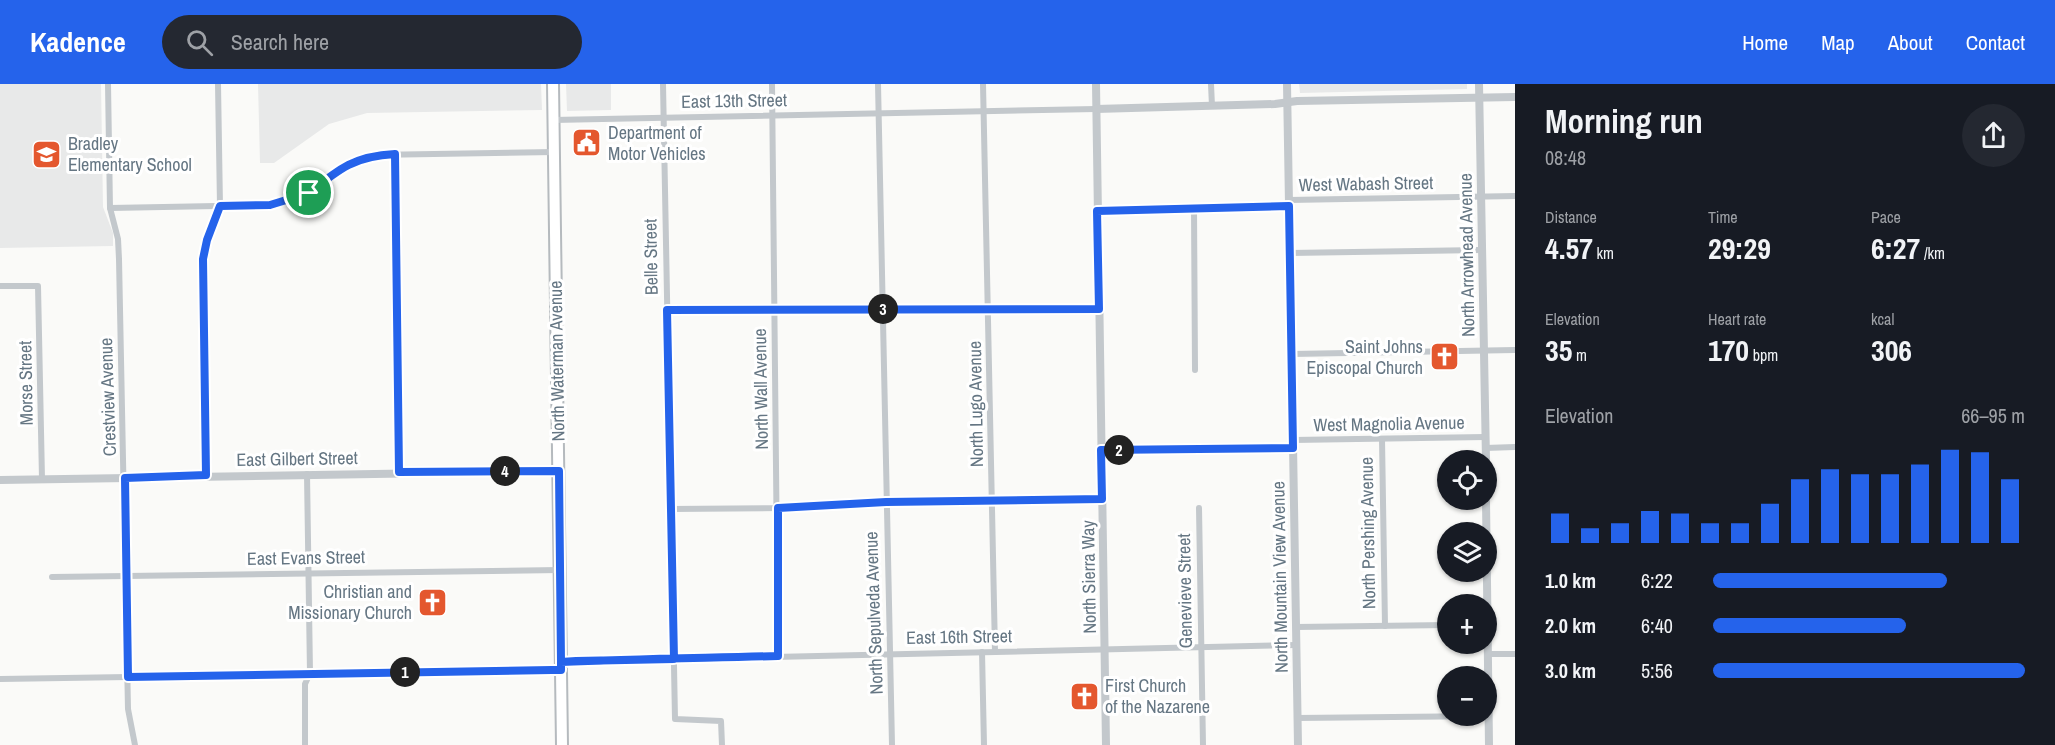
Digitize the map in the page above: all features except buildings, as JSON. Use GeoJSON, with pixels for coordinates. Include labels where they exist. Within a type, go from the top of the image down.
{"type":"FeatureCollection","features":[{"type":"Feature","properties":{"kind":"main road","name":"North Waterman Avenue"},"geometry":{"type":"LineString","coordinates":[[553,84],[562,745]]}},
{"type":"Feature","properties":{"kind":"street","name":"Crestview Avenue"},"geometry":{"type":"LineString","coordinates":[[108,84],[110,208],[118,239],[129,717],[135,745]]}},
{"type":"Feature","properties":{"kind":"street"},"geometry":{"type":"LineString","coordinates":[[206,475],[203,259],[207,240],[220,206],[218,84]]}},
{"type":"Feature","properties":{"kind":"street","name":"Belle Street"},"geometry":{"type":"LineString","coordinates":[[663,84],[675,719],[721,721],[722,745]]}},
{"type":"Feature","properties":{"kind":"street","name":"North Wall Avenue"},"geometry":{"type":"LineString","coordinates":[[772,84],[778,656]]}},
{"type":"Feature","properties":{"kind":"street","name":"North Sepulveda Avenue"},"geometry":{"type":"LineString","coordinates":[[878,84],[892,745]]}},
{"type":"Feature","properties":{"kind":"street","name":"North Lugo Avenue"},"geometry":{"type":"LineString","coordinates":[[983,84],[995,651]]}},
{"type":"Feature","properties":{"kind":"street","name":"North Sierra Way"},"geometry":{"type":"LineString","coordinates":[[1096,84],[1106,745]]}},
{"type":"Feature","properties":{"kind":"street"},"geometry":{"type":"LineString","coordinates":[[1211,84],[1212,106]]}},
{"type":"Feature","properties":{"kind":"street","name":"North Mountain View Avenue"},"geometry":{"type":"LineString","coordinates":[[1287,84],[1298,745]]}},
{"type":"Feature","properties":{"kind":"street","name":"North Arrowhead Avenue"},"geometry":{"type":"LineString","coordinates":[[1479,84],[1485,448]]}},
{"type":"Feature","properties":{"kind":"street"},"geometry":{"type":"LineString","coordinates":[[1096,109],[1515,97]]}},
{"type":"Feature","properties":{"kind":"street","name":"East 13th Street"},"geometry":{"type":"LineString","coordinates":[[553,120],[1096,109]]}},
{"type":"Feature","properties":{"kind":"street"},"geometry":{"type":"LineString","coordinates":[[110,208],[270,205],[309,193],[335,172],[360,158],[395,154],[554,152]]}},
{"type":"Feature","properties":{"kind":"street"},"geometry":{"type":"LineString","coordinates":[[395,154],[399,472]]}},
{"type":"Feature","properties":{"kind":"street","name":"West Wabash Street"},"geometry":{"type":"LineString","coordinates":[[1097,211],[1515,196]]}},
{"type":"Feature","properties":{"kind":"street"},"geometry":{"type":"LineString","coordinates":[[1194,208],[1196,370]]}},
{"type":"Feature","properties":{"kind":"street"},"geometry":{"type":"LineString","coordinates":[[1290,253],[1481,250]]}},
{"type":"Feature","properties":{"kind":"street","name":"Morse Street"},"geometry":{"type":"LineString","coordinates":[[0,286],[38,286],[42,479]]}},
{"type":"Feature","properties":{"kind":"street"},"geometry":{"type":"LineString","coordinates":[[667,310],[1099,309]]}},
{"type":"Feature","properties":{"kind":"street"},"geometry":{"type":"LineString","coordinates":[[1292,354],[1515,350]]}},
{"type":"Feature","properties":{"kind":"street","name":"West Magnolia Avenue"},"geometry":{"type":"LineString","coordinates":[[1101,450],[1485,437]]}},
{"type":"Feature","properties":{"kind":"street","name":"North Pershing Avenue"},"geometry":{"type":"LineString","coordinates":[[1382,439],[1385,626]]}},
{"type":"Feature","properties":{"kind":"street","name":"West Magnolia Avenue"},"geometry":{"type":"LineString","coordinates":[[1485,448],[1515,447]]}},
{"type":"Feature","properties":{"kind":"street","name":"East Gilbert Street"},"geometry":{"type":"LineString","coordinates":[[0,480],[559,471]]}},
{"type":"Feature","properties":{"kind":"street"},"geometry":{"type":"LineString","coordinates":[[305,745],[305,684],[310,673],[307,474]]}},
{"type":"Feature","properties":{"kind":"street"},"geometry":{"type":"LineString","coordinates":[[671,509],[778,508],[886,502],[1102,499]]}},
{"type":"Feature","properties":{"kind":"street","name":"Genevieve Street"},"geometry":{"type":"LineString","coordinates":[[1199,508],[1203,745]]}},
{"type":"Feature","properties":{"kind":"street"},"geometry":{"type":"LineString","coordinates":[[1486,510],[1487,594]]}},
{"type":"Feature","properties":{"kind":"street","name":"East Evans Street"},"geometry":{"type":"LineString","coordinates":[[52,577],[560,570]]}},
{"type":"Feature","properties":{"kind":"street"},"geometry":{"type":"LineString","coordinates":[[1296,627],[1437,626]]}},
{"type":"Feature","properties":{"kind":"street","name":"East 16th Street"},"geometry":{"type":"LineString","coordinates":[[0,679],[561,666],[778,656],[1296,645]]}},
{"type":"Feature","properties":{"kind":"street"},"geometry":{"type":"LineString","coordinates":[[982,652],[984,745]]}},
{"type":"Feature","properties":{"kind":"street"},"geometry":{"type":"LineString","coordinates":[[1488,654],[1488,666]]}},
{"type":"Feature","properties":{"kind":"street"},"geometry":{"type":"LineString","coordinates":[[1497,654],[1515,654]]}},
{"type":"Feature","properties":{"kind":"street"},"geometry":{"type":"LineString","coordinates":[[1298,718],[1437,717]]}},
{"type":"Feature","properties":{"kind":"street"},"geometry":{"type":"LineString","coordinates":[[1489,726],[1489,745]]}},
{"type":"Feature","properties":{"kind":"shaded area"},"geometry":{"type":"Polygon","coordinates":[[[0,84],[101,84],[103,207],[113,233],[113,246],[0,248],[0,84]]]}},
{"type":"Feature","properties":{"kind":"shaded area"},"geometry":{"type":"Polygon","coordinates":[[[258,84],[541,84],[542,110],[367,113],[329,124],[274,163],[260,163],[258,84]]]}},
{"type":"Feature","properties":{"kind":"shaded area"},"geometry":{"type":"Polygon","coordinates":[[[566,84],[611,84],[611,110],[567,111],[566,84]]]}},
{"type":"Feature","properties":{"kind":"shaded area"},"geometry":{"type":"Polygon","coordinates":[[[1299,84],[1467,84],[1467,89],[1300,93],[1299,84]]]}},
{"type":"Feature","properties":{"kind":"place","name":"Department of Motor Vehicles"},"geometry":{"type":"Point","coordinates":[587,143]}},
{"type":"Feature","properties":{"kind":"place","name":"Bradley Elementary School"},"geometry":{"type":"Point","coordinates":[47,154]}},
{"type":"Feature","properties":{"kind":"place","name":"Saint Johns Episcopal Church"},"geometry":{"type":"Point","coordinates":[1444,357]}},
{"type":"Feature","properties":{"kind":"place","name":"Christian and Missionary Church"},"geometry":{"type":"Point","coordinates":[433,602]}},
{"type":"Feature","properties":{"kind":"place","name":"First Church of the Nazarene"},"geometry":{"type":"Point","coordinates":[1084,696]}},
{"type":"Feature","properties":{"kind":"route"},"geometry":{"type":"LineString","coordinates":[[309,193],[270,205],[220,206],[219,214],[207,240],[203,259],[206,475],[125,478],[128,677],[561,670],[561,662],[576,661],[633,660],[778,656],[780,652],[778,508],[886,502],[1102,499],[1101,450],[1293,448],[1289,206],[1097,211],[1099,309],[667,310],[674,659],[561,662],[559,471],[399,472],[395,154],[360,158],[335,172],[309,193]]}}]}
